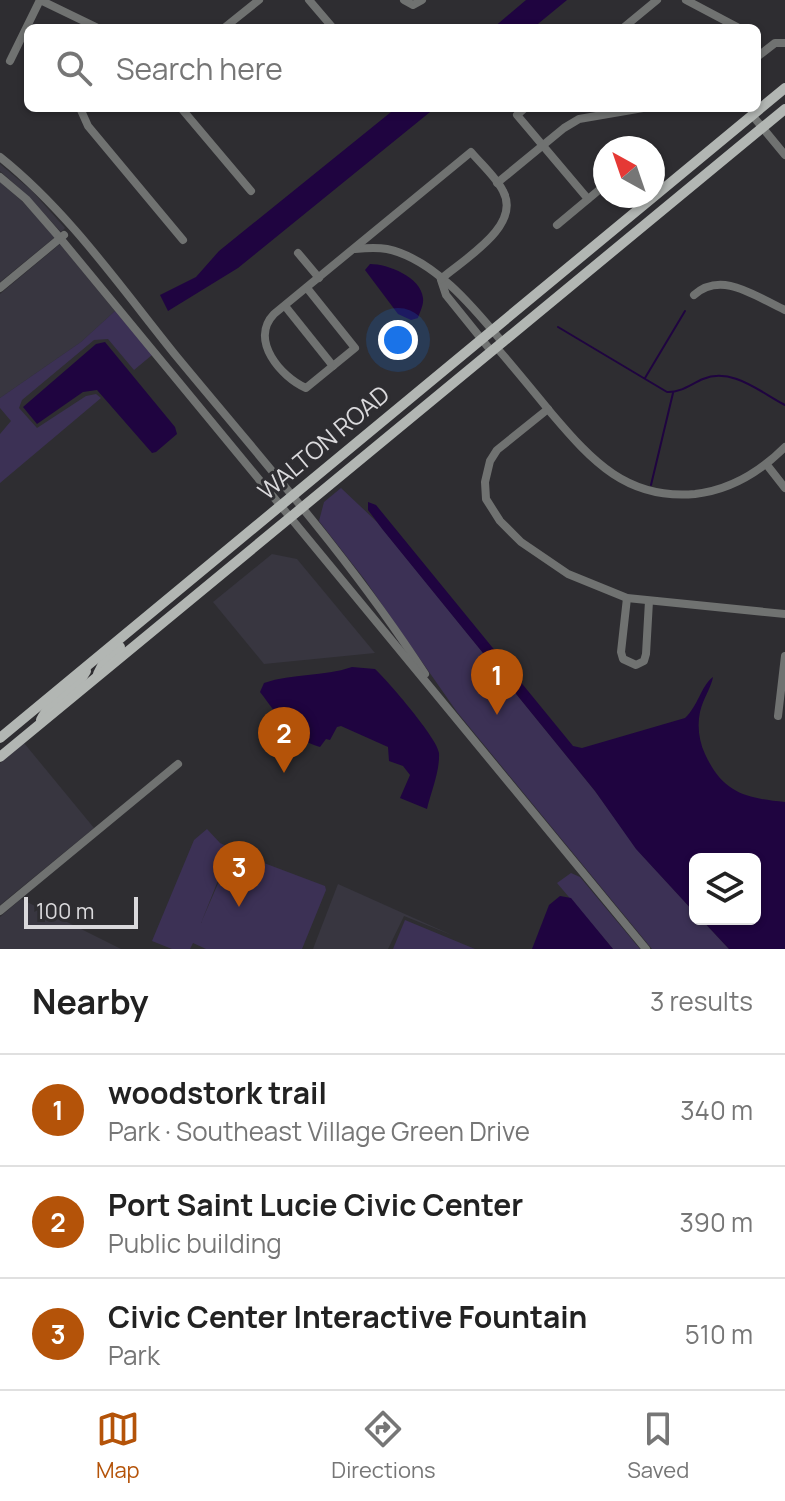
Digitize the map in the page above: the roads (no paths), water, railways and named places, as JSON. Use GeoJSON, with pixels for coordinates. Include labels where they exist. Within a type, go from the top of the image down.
{"type":"FeatureCollection","features":[{"type":"Feature","properties":{"kind":"main road","name":"WALTON ROAD"},"geometry":{"type":"LineString","coordinates":[[761,108],[785,88]]}},
{"type":"Feature","properties":{"kind":"main road","name":"WALTON ROAD"},"geometry":{"type":"LineString","coordinates":[[0,757],[785,109]]}},
{"type":"Feature","properties":{"kind":"main road","name":"WALTON ROAD"},"geometry":{"type":"LineString","coordinates":[[0,738],[756,112]]}},
{"type":"Feature","properties":{"kind":"main road"},"geometry":{"type":"LineString","coordinates":[[97,677],[104,662],[142,626],[151,613]]}},
{"type":"Feature","properties":{"kind":"main road"},"geometry":{"type":"LineString","coordinates":[[39,726],[48,709],[84,676],[90,662]]}},
{"type":"Feature","properties":{"kind":"street"},"geometry":{"type":"LineString","coordinates":[[28,24],[40,0],[90,24]]}},
{"type":"Feature","properties":{"kind":"street"},"geometry":{"type":"LineString","coordinates":[[229,24],[259,0]]}},
{"type":"Feature","properties":{"kind":"street"},"geometry":{"type":"LineString","coordinates":[[309,0],[330,24]]}},
{"type":"Feature","properties":{"kind":"street"},"geometry":{"type":"LineString","coordinates":[[404,0],[413,5],[422,0]]}},
{"type":"Feature","properties":{"kind":"street"},"geometry":{"type":"LineString","coordinates":[[628,24],[657,0]]}},
{"type":"Feature","properties":{"kind":"street"},"geometry":{"type":"LineString","coordinates":[[686,0],[731,24]]}},
{"type":"Feature","properties":{"kind":"street"},"geometry":{"type":"LineString","coordinates":[[10,61],[24,33]]}},
{"type":"Feature","properties":{"kind":"street"},"geometry":{"type":"LineString","coordinates":[[761,54],[775,43],[785,43]]}},
{"type":"Feature","properties":{"kind":"street"},"geometry":{"type":"LineString","coordinates":[[82,112],[88,126],[183,240]]}},
{"type":"Feature","properties":{"kind":"street"},"geometry":{"type":"LineString","coordinates":[[184,112],[251,191]]}},
{"type":"Feature","properties":{"kind":"street"},"geometry":{"type":"LineString","coordinates":[[520,112],[517,115],[588,199]]}},
{"type":"Feature","properties":{"kind":"street"},"geometry":{"type":"LineString","coordinates":[[497,183],[579,119],[620,112]]}},
{"type":"Feature","properties":{"kind":"street"},"geometry":{"type":"LineString","coordinates":[[752,115],[785,155]]}},
{"type":"Feature","properties":{"kind":"street"},"geometry":{"type":"LineString","coordinates":[[307,288],[355,348],[306,388],[290,381],[275,363],[264,339],[269,320],[285,306],[471,152],[497,183],[508,203],[502,226],[441,279]]}},
{"type":"Feature","properties":{"kind":"street"},"geometry":{"type":"LineString","coordinates":[[0,157],[23,175],[72,228],[302,507],[397,630],[441,698]]}},
{"type":"Feature","properties":{"kind":"street"},"geometry":{"type":"LineString","coordinates":[[0,177],[26,199],[60,238],[646,949]]}},
{"type":"Feature","properties":{"kind":"street"},"geometry":{"type":"LineString","coordinates":[[557,225],[593,195]]}},
{"type":"Feature","properties":{"kind":"street"},"geometry":{"type":"LineString","coordinates":[[0,288],[72,228]]}},
{"type":"Feature","properties":{"kind":"street"},"geometry":{"type":"LineString","coordinates":[[354,249],[391,250],[422,265],[457,288],[493,330],[498,347],[599,465],[646,491],[680,495],[714,492],[741,481],[767,465],[785,447]]}},
{"type":"Feature","properties":{"kind":"street"},"geometry":{"type":"LineString","coordinates":[[298,253],[319,278]]}},
{"type":"Feature","properties":{"kind":"street"},"geometry":{"type":"LineString","coordinates":[[441,279],[446,295],[482,339],[498,347]]}},
{"type":"Feature","properties":{"kind":"street"},"geometry":{"type":"LineString","coordinates":[[694,295],[704,286],[724,283],[785,310]]}},
{"type":"Feature","properties":{"kind":"street"},"geometry":{"type":"LineString","coordinates":[[285,306],[333,366]]}},
{"type":"Feature","properties":{"kind":"street"},"geometry":{"type":"LineString","coordinates":[[548,409],[497,450],[490,461],[485,482],[486,499],[500,521],[521,542],[568,574],[627,598],[785,614]]}},
{"type":"Feature","properties":{"kind":"street"},"geometry":{"type":"LineString","coordinates":[[767,465],[785,488]]}},
{"type":"Feature","properties":{"kind":"street"},"geometry":{"type":"LineString","coordinates":[[627,598],[621,652],[623,659],[636,665],[644,661],[649,601]]}},
{"type":"Feature","properties":{"kind":"street"},"geometry":{"type":"LineString","coordinates":[[778,716],[785,656]]}},
{"type":"Feature","properties":{"kind":"street"},"geometry":{"type":"LineString","coordinates":[[0,911],[178,764]]}},
{"type":"Feature","properties":{"kind":"waterway"},"geometry":{"type":"LineString","coordinates":[[645,378],[685,311]]}},
{"type":"Feature","properties":{"kind":"waterway"},"geometry":{"type":"LineString","coordinates":[[558,327],[667,392],[681,390],[703,379],[725,376],[746,383],[785,405]]}},
{"type":"Feature","properties":{"kind":"waterway"},"geometry":{"type":"LineString","coordinates":[[651,485],[673,393]]}},
{"type":"Feature","properties":{"kind":"place","name":"woodstork trail"},"geometry":{"type":"Point","coordinates":[497,715]}},
{"type":"Feature","properties":{"kind":"place","name":"Port Saint Lucie Civic Center"},"geometry":{"type":"Point","coordinates":[284,773]}},
{"type":"Feature","properties":{"kind":"place","name":"Civic Center Interactive Fountain"},"geometry":{"type":"Point","coordinates":[239,907]}}]}
